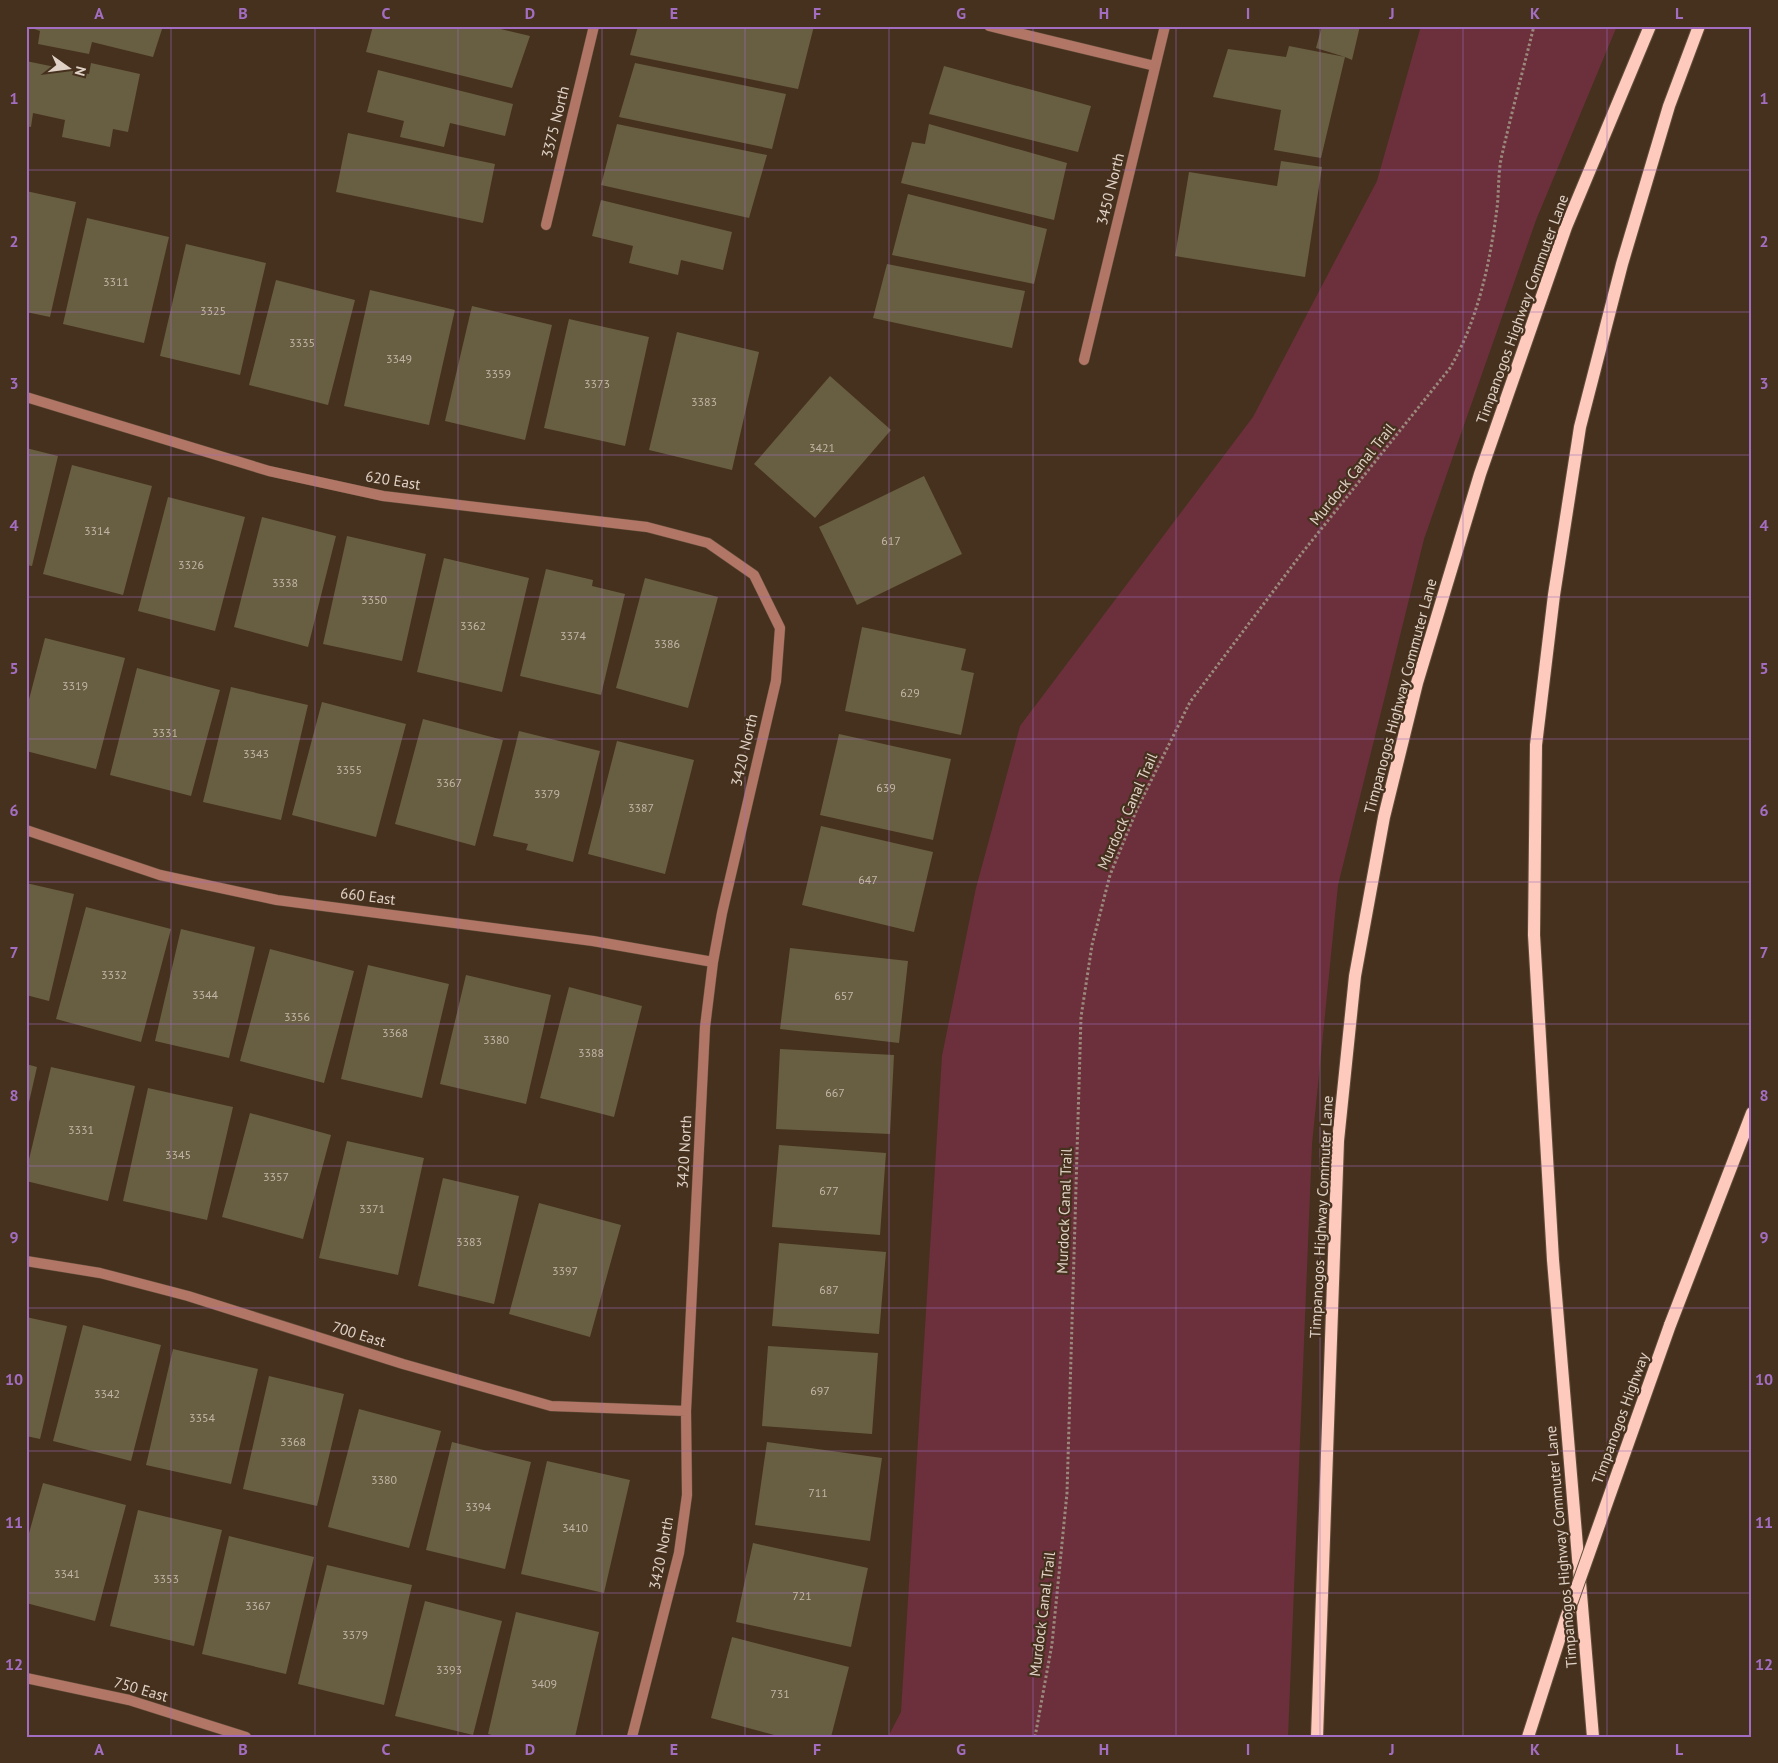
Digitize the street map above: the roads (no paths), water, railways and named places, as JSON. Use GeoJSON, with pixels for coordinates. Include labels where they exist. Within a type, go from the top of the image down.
{"type":"FeatureCollection","features":[{"type":"Feature","properties":{"kind":"main road","name":"Timpanogos Highway Commuter Lane"},"geometry":{"type":"LineString","coordinates":[[1317,1737],[1338,1142],[1354,976],[1384,817],[1417,683],[1480,474],[1566,227],[1650,26]]}},
{"type":"Feature","properties":{"kind":"main road","name":"Timpanogos Highway Commuter Lane"},"geometry":{"type":"LineString","coordinates":[[1593,1737],[1553,1260],[1534,936],[1536,745],[1554,595],[1580,427],[1622,264],[1669,106],[1699,26]]}},
{"type":"Feature","properties":{"kind":"main road","name":"Timpanogos Highway"},"geometry":{"type":"LineString","coordinates":[[1528,1737],[1566,1618],[1670,1325],[1752,1113]]}},
{"type":"Feature","properties":{"kind":"street","name":"3375 North"},"geometry":{"type":"LineString","coordinates":[[546,225],[594,26]]}},
{"type":"Feature","properties":{"kind":"street"},"geometry":{"type":"LineString","coordinates":[[989,26],[1155,66]]}},
{"type":"Feature","properties":{"kind":"street","name":"3450 North"},"geometry":{"type":"LineString","coordinates":[[1084,360],[1165,26]]}},
{"type":"Feature","properties":{"kind":"street","name":"620 East"},"geometry":{"type":"LineString","coordinates":[[26,397],[269,471],[383,496],[647,527],[708,543],[754,575]]}},
{"type":"Feature","properties":{"kind":"street","name":"3420 North"},"geometry":{"type":"LineString","coordinates":[[632,1737],[679,1553],[687,1496],[686,1411],[705,1026],[713,962],[776,681],[780,628],[754,575]]}},
{"type":"Feature","properties":{"kind":"street","name":"660 East"},"geometry":{"type":"LineString","coordinates":[[26,830],[160,875],[277,900],[593,941],[713,962]]}},
{"type":"Feature","properties":{"kind":"street","name":"700 East"},"geometry":{"type":"LineString","coordinates":[[26,1261],[100,1273],[188,1296],[403,1364],[550,1406],[686,1411]]}},
{"type":"Feature","properties":{"kind":"street","name":"750 East"},"geometry":{"type":"LineString","coordinates":[[26,1678],[129,1700],[246,1737]]}}]}
